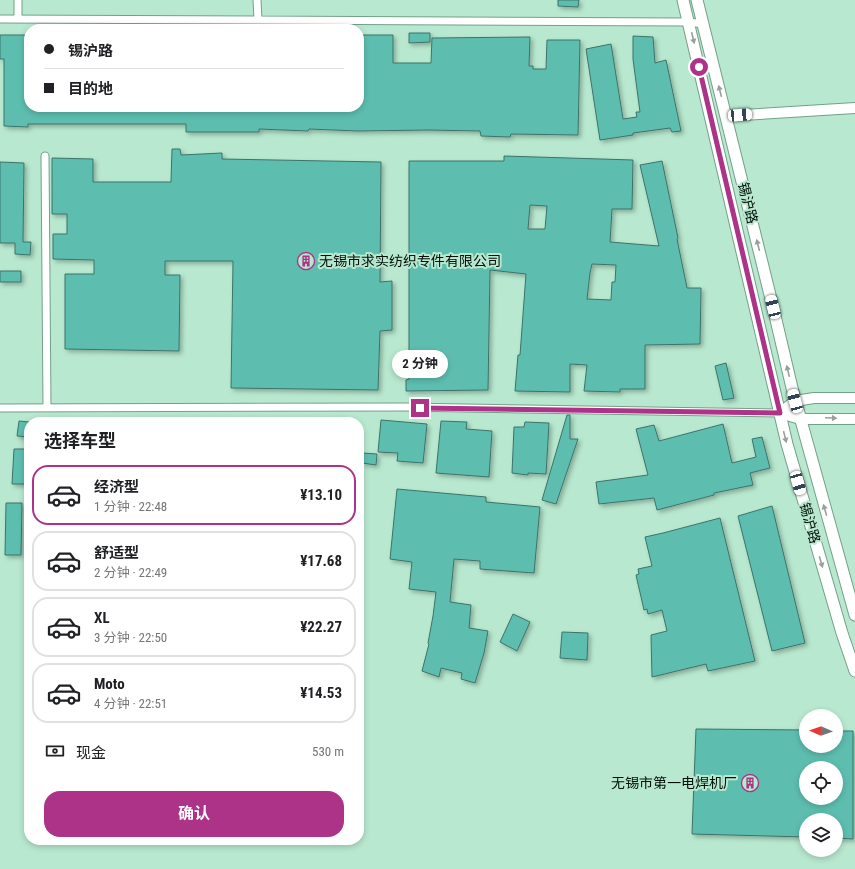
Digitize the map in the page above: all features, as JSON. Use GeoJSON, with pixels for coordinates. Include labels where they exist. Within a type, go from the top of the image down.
{"type":"FeatureCollection","features":[{"type":"Feature","properties":{"kind":"main road","name":"锡沪路"},"geometry":{"type":"LineString","coordinates":[[683,0],[789,451],[837,617],[855,671]]}},
{"type":"Feature","properties":{"kind":"main road","name":"锡沪路"},"geometry":{"type":"LineString","coordinates":[[697,0],[795,401],[855,615]]}},
{"type":"Feature","properties":{"kind":"main road"},"geometry":{"type":"LineString","coordinates":[[726,116],[855,108]]}},
{"type":"Feature","properties":{"kind":"main road"},"geometry":{"type":"LineString","coordinates":[[780,413],[795,401],[814,398],[855,398]]}},
{"type":"Feature","properties":{"kind":"main road"},"geometry":{"type":"LineString","coordinates":[[780,413],[800,419],[855,419]]}},
{"type":"Feature","properties":{"kind":"street"},"geometry":{"type":"LineString","coordinates":[[18,0],[18,19]]}},
{"type":"Feature","properties":{"kind":"street"},"geometry":{"type":"LineString","coordinates":[[257,0],[258,20]]}},
{"type":"Feature","properties":{"kind":"street"},"geometry":{"type":"LineString","coordinates":[[0,19],[689,22],[703,24]]}},
{"type":"Feature","properties":{"kind":"street"},"geometry":{"type":"LineString","coordinates":[[45,156],[47,408]]}},
{"type":"Feature","properties":{"kind":"street"},"geometry":{"type":"LineString","coordinates":[[0,408],[404,407],[780,413]]}},
{"type":"Feature","properties":{"kind":"building"},"geometry":{"type":"Polygon","coordinates":[[[558,0],[579,0],[578,7],[558,6],[558,0]]]}},
{"type":"Feature","properties":{"kind":"building"},"geometry":{"type":"Polygon","coordinates":[[[409,33],[430,33],[430,42],[409,43],[409,33]]]}},
{"type":"Feature","properties":{"kind":"building"},"geometry":{"type":"Polygon","coordinates":[[[0,35],[24,35],[24,112],[364,112],[364,35],[393,35],[393,63],[431,63],[432,38],[530,37],[529,66],[533,66],[533,69],[546,69],[547,40],[580,40],[578,135],[511,134],[510,137],[481,136],[480,131],[358,131],[309,129],[308,131],[259,129],[259,132],[186,132],[186,124],[28,124],[28,127],[4,126],[4,59],[0,59],[0,35]]]}},
{"type":"Feature","properties":{"kind":"building"},"geometry":{"type":"Polygon","coordinates":[[[633,36],[653,37],[655,63],[666,60],[681,131],[672,132],[670,128],[633,133],[633,135],[600,140],[586,49],[611,44],[623,119],[637,117],[636,112],[640,112],[633,59],[633,36]]]}},
{"type":"Feature","properties":{"kind":"building"},"geometry":{"type":"Polygon","coordinates":[[[172,149],[180,149],[181,155],[222,153],[222,159],[381,162],[380,282],[392,281],[392,330],[380,331],[378,390],[231,388],[233,261],[165,261],[165,275],[180,275],[179,351],[65,349],[65,274],[94,274],[94,260],[53,259],[53,234],[67,234],[67,214],[52,214],[52,158],[93,159],[93,182],[171,182],[172,149]]]}},
{"type":"Feature","properties":{"kind":"building"},"geometry":{"type":"Polygon","coordinates":[[[504,156],[633,160],[632,209],[612,209],[610,242],[659,246],[640,165],[662,161],[687,288],[701,288],[700,344],[645,345],[645,389],[620,389],[620,392],[584,391],[587,365],[570,364],[570,392],[515,391],[518,355],[520,355],[526,274],[490,270],[488,390],[406,391],[406,380],[409,379],[409,161],[504,161],[504,156]],[[530,205],[528,229],[545,229],[547,206],[530,205]],[[592,264],[587,299],[611,300],[612,282],[615,282],[616,265],[592,264]]]}},
{"type":"Feature","properties":{"kind":"building"},"geometry":{"type":"Polygon","coordinates":[[[0,162],[24,163],[23,242],[31,242],[30,255],[15,254],[15,243],[0,243],[0,162]]]}},
{"type":"Feature","properties":{"kind":"building"},"geometry":{"type":"Polygon","coordinates":[[[0,271],[21,271],[21,282],[0,282],[0,271]]]}},
{"type":"Feature","properties":{"kind":"building"},"geometry":{"type":"Polygon","coordinates":[[[726,363],[734,398],[723,400],[715,366],[726,363]]]}},
{"type":"Feature","properties":{"kind":"building"},"geometry":{"type":"Polygon","coordinates":[[[567,415],[570,415],[570,439],[578,439],[556,504],[542,500],[567,415]]]}},
{"type":"Feature","properties":{"kind":"building"},"geometry":{"type":"Polygon","coordinates":[[[381,420],[427,424],[423,463],[397,461],[398,453],[378,452],[381,420]]]}},
{"type":"Feature","properties":{"kind":"building"},"geometry":{"type":"Polygon","coordinates":[[[19,421],[24,422],[24,437],[17,436],[19,421]]]}},
{"type":"Feature","properties":{"kind":"building"},"geometry":{"type":"Polygon","coordinates":[[[441,421],[467,422],[466,429],[492,431],[489,477],[436,473],[441,421]]]}},
{"type":"Feature","properties":{"kind":"building"},"geometry":{"type":"Polygon","coordinates":[[[525,422],[549,423],[546,474],[528,473],[528,475],[512,473],[514,427],[524,427],[525,422]]]}},
{"type":"Feature","properties":{"kind":"building"},"geometry":{"type":"Polygon","coordinates":[[[723,424],[732,463],[756,457],[752,439],[762,437],[770,468],[750,473],[753,485],[714,493],[714,495],[657,510],[654,498],[599,504],[596,482],[648,475],[636,429],[654,425],[659,441],[723,424]]]}},
{"type":"Feature","properties":{"kind":"building"},"geometry":{"type":"Polygon","coordinates":[[[14,449],[24,449],[24,484],[12,484],[14,449]]]}},
{"type":"Feature","properties":{"kind":"building"},"geometry":{"type":"Polygon","coordinates":[[[364,453],[377,454],[376,465],[364,463],[364,453]]]}},
{"type":"Feature","properties":{"kind":"building"},"geometry":{"type":"Polygon","coordinates":[[[397,489],[486,497],[486,502],[540,507],[534,573],[480,569],[480,561],[454,559],[450,602],[471,605],[469,628],[488,631],[484,653],[475,683],[461,679],[462,673],[441,668],[439,677],[422,671],[429,644],[436,592],[409,589],[412,562],[390,559],[397,489]]]}},
{"type":"Feature","properties":{"kind":"building"},"geometry":{"type":"Polygon","coordinates":[[[6,503],[22,503],[21,555],[5,555],[6,503]]]}},
{"type":"Feature","properties":{"kind":"building"},"geometry":{"type":"Polygon","coordinates":[[[772,506],[805,643],[772,651],[738,516],[772,506]]]}},
{"type":"Feature","properties":{"kind":"building"},"geometry":{"type":"Polygon","coordinates":[[[720,518],[755,661],[708,671],[706,664],[652,677],[651,635],[667,631],[662,610],[648,614],[647,609],[644,610],[636,575],[639,574],[638,569],[652,566],[645,537],[720,518]]]}},
{"type":"Feature","properties":{"kind":"building"},"geometry":{"type":"Polygon","coordinates":[[[513,614],[530,622],[517,651],[500,642],[513,614]]]}},
{"type":"Feature","properties":{"kind":"building"},"geometry":{"type":"Polygon","coordinates":[[[562,632],[588,633],[587,660],[560,658],[562,632]]]}},
{"type":"Feature","properties":{"kind":"building","name":"无锡市第一电焊机厂"},"geometry":{"type":"Polygon","coordinates":[[[696,729],[799,730],[799,753],[843,753],[843,731],[853,731],[853,839],[843,838],[843,813],[799,813],[799,837],[692,834],[696,729]]]}},
{"type":"Feature","properties":{"kind":"place","name":"无锡市求实纺织专件有限公司"},"geometry":{"type":"Point","coordinates":[306,261]}},
{"type":"Feature","properties":{"kind":"place","name":"无锡市第一电焊机厂"},"geometry":{"type":"Point","coordinates":[750,783]}},
{"type":"Feature","properties":{"kind":"route"},"geometry":{"type":"LineString","coordinates":[[420,408],[780,413],[699,67]]}}]}
